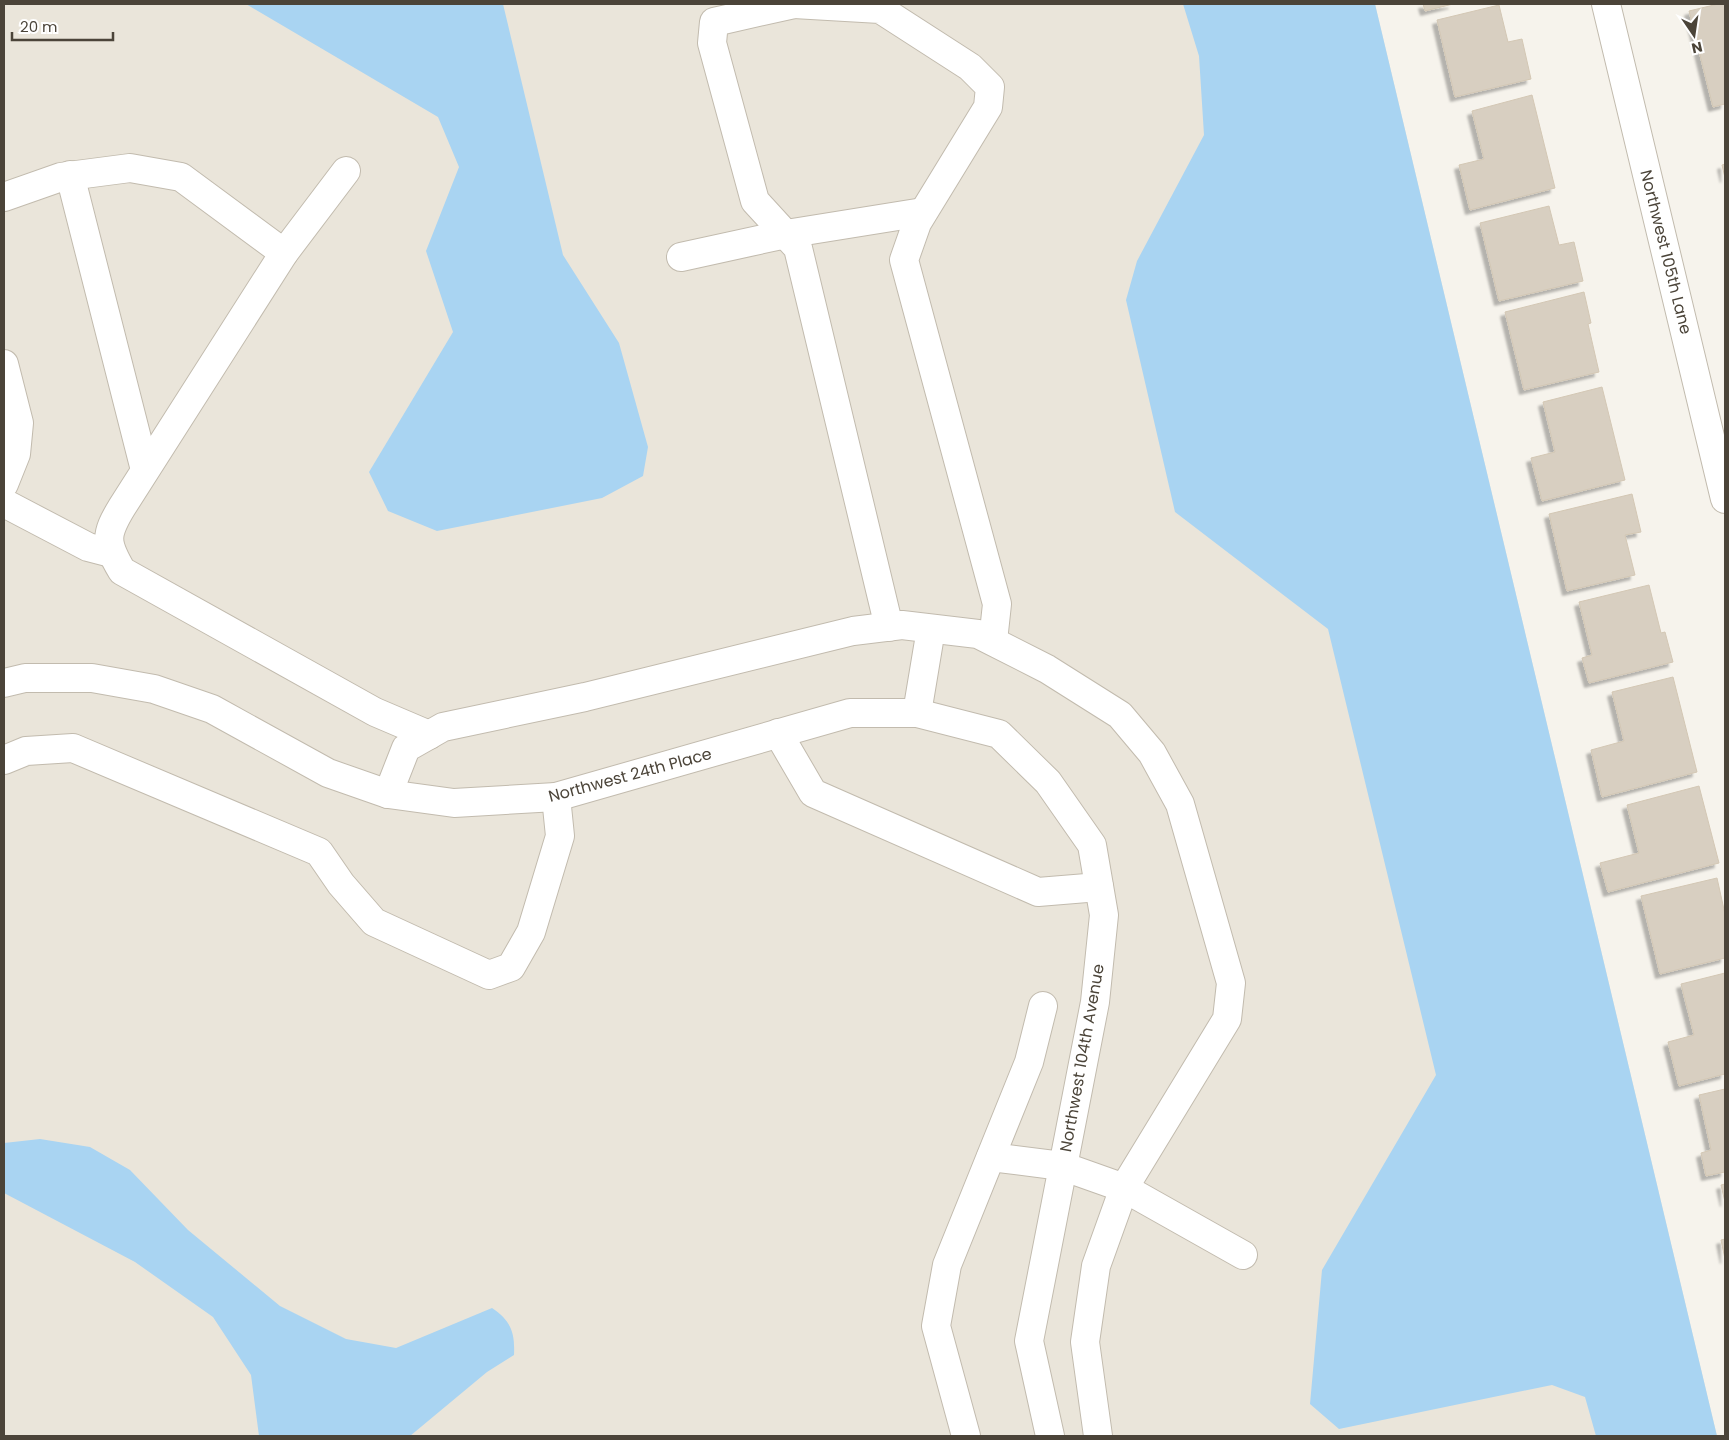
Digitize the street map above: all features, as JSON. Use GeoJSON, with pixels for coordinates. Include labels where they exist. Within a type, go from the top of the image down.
{"type":"FeatureCollection","features":[{"type":"Feature","properties":{"kind":"street"},"geometry":{"type":"LineString","coordinates":[[890,627],[798,248],[755,201],[712,43],[714,22],[794,4],[880,8],[970,67],[990,87],[988,107],[923,212],[917,223],[904,260],[997,604],[993,641]]}},
{"type":"Feature","properties":{"kind":"street","name":"Northwest 105th Lane"},"geometry":{"type":"LineString","coordinates":[[1606,4],[1725,500]]}},
{"type":"Feature","properties":{"kind":"street"},"geometry":{"type":"LineString","coordinates":[[4,197],[70,175],[130,168],[181,177],[284,253]]}},
{"type":"Feature","properties":{"kind":"street"},"geometry":{"type":"LineString","coordinates":[[346,172],[284,253],[145,470],[109,530],[111,553],[122,571],[375,712],[429,735]]}},
{"type":"Feature","properties":{"kind":"street"},"geometry":{"type":"LineString","coordinates":[[70,175],[145,470]]}},
{"type":"Feature","properties":{"kind":"street"},"geometry":{"type":"LineString","coordinates":[[680,257],[786,234],[923,212]]}},
{"type":"Feature","properties":{"kind":"street"},"geometry":{"type":"LineString","coordinates":[[4,364],[19,423],[16,454],[4,484]]}},
{"type":"Feature","properties":{"kind":"street"},"geometry":{"type":"LineString","coordinates":[[4,503],[88,547],[111,553]]}},
{"type":"Feature","properties":{"kind":"street"},"geometry":{"type":"LineString","coordinates":[[388,794],[406,748],[443,727],[585,697],[852,631],[902,625],[978,634],[1047,669],[1120,715],[1152,753],[1180,804],[1231,983],[1226,1019],[1124,1188],[1096,1266],[1084,1342],[1098,1436]]}},
{"type":"Feature","properties":{"kind":"street"},"geometry":{"type":"LineString","coordinates":[[917,713],[931,628]]}},
{"type":"Feature","properties":{"kind":"street","name":"Northwest 24th Place"},"geometry":{"type":"LineString","coordinates":[[4,682],[25,678],[92,678],[154,690],[212,709],[328,773],[388,794],[454,803],[556,797],[850,713],[917,713]]}},
{"type":"Feature","properties":{"kind":"street","name":"Northwest 104th Avenue"},"geometry":{"type":"LineString","coordinates":[[917,713],[999,734],[1048,782],[1092,845],[1104,915],[1095,1002],[1029,1341],[1050,1436]]}},
{"type":"Feature","properties":{"kind":"street"},"geometry":{"type":"LineString","coordinates":[[778,733],[813,793],[1038,892],[1099,887]]}},
{"type":"Feature","properties":{"kind":"street"},"geometry":{"type":"LineString","coordinates":[[4,760],[26,751],[74,748],[319,852],[341,884],[374,922],[489,975],[511,967],[531,932],[560,836],[556,797]]}},
{"type":"Feature","properties":{"kind":"street"},"geometry":{"type":"LineString","coordinates":[[966,1436],[936,1326],[947,1265],[1029,1062],[1043,1006]]}},
{"type":"Feature","properties":{"kind":"street"},"geometry":{"type":"LineString","coordinates":[[991,1158],[1062,1166],[1124,1188],[1243,1256]]}},
{"type":"Feature","properties":{"kind":"shaded area"},"geometry":{"type":"Polygon","coordinates":[[[4,4],[1375,4],[1717,1436],[4,1436],[4,4]]]}},
{"type":"Feature","properties":{"kind":"water"},"geometry":{"type":"Polygon","coordinates":[[[246,4],[503,4],[563,255],[619,343],[648,447],[643,476],[602,498],[437,531],[388,511],[369,472],[453,332],[426,251],[459,167],[438,117],[246,4]]]}},
{"type":"Feature","properties":{"kind":"water"},"geometry":{"type":"Polygon","coordinates":[[[1183,4],[1375,4],[1717,1436],[1596,1436],[1585,1397],[1552,1385],[1339,1429],[1310,1404],[1322,1270],[1436,1075],[1328,629],[1175,512],[1126,300],[1137,261],[1204,135],[1199,56],[1183,4]]]}},
{"type":"Feature","properties":{"kind":"water"},"geometry":{"type":"Polygon","coordinates":[[[40,1139],[90,1147],[130,1170],[188,1230],[280,1306],[346,1339],[396,1348],[492,1308],[508,1323],[514,1340],[514,1355],[487,1372],[410,1436],[259,1436],[251,1375],[213,1317],[135,1262],[4,1193],[4,1143],[40,1139]]]}},
{"type":"Feature","properties":{"kind":"building"},"geometry":{"type":"Polygon","coordinates":[[[1423,4],[1453,4],[1425,11],[1423,4]]]}},
{"type":"Feature","properties":{"kind":"building"},"geometry":{"type":"Polygon","coordinates":[[[1725,4],[1725,104],[1713,107],[1689,11],[1725,4]]]}},
{"type":"Feature","properties":{"kind":"building"},"geometry":{"type":"Polygon","coordinates":[[[1499,5],[1508,42],[1522,39],[1531,79],[1455,97],[1437,20],[1499,5]]]}},
{"type":"Feature","properties":{"kind":"building"},"geometry":{"type":"Polygon","coordinates":[[[1532,95],[1555,188],[1470,210],[1459,165],[1484,159],[1472,111],[1532,95]]]}},
{"type":"Feature","properties":{"kind":"building"},"geometry":{"type":"Polygon","coordinates":[[[1725,164],[1725,178],[1722,165],[1725,164]]]}},
{"type":"Feature","properties":{"kind":"building"},"geometry":{"type":"Polygon","coordinates":[[[1549,206],[1559,245],[1574,242],[1583,281],[1499,301],[1480,223],[1549,206]]]}},
{"type":"Feature","properties":{"kind":"building"},"geometry":{"type":"Polygon","coordinates":[[[1584,292],[1591,323],[1588,324],[1599,372],[1524,390],[1505,312],[1584,292]]]}},
{"type":"Feature","properties":{"kind":"building"},"geometry":{"type":"Polygon","coordinates":[[[1602,387],[1625,480],[1542,501],[1531,458],[1555,452],[1543,402],[1602,387]]]}},
{"type":"Feature","properties":{"kind":"building"},"geometry":{"type":"Polygon","coordinates":[[[1632,494],[1641,532],[1625,535],[1635,575],[1567,591],[1549,514],[1632,494]]]}},
{"type":"Feature","properties":{"kind":"building"},"geometry":{"type":"Polygon","coordinates":[[[1649,585],[1661,633],[1665,632],[1673,662],[1589,683],[1582,658],[1592,655],[1579,602],[1649,585]]]}},
{"type":"Feature","properties":{"kind":"building"},"geometry":{"type":"Polygon","coordinates":[[[1673,677],[1697,772],[1602,797],[1591,750],[1624,741],[1612,692],[1673,677]]]}},
{"type":"Feature","properties":{"kind":"building"},"geometry":{"type":"Polygon","coordinates":[[[1699,786],[1719,863],[1608,892],[1600,863],[1639,853],[1627,805],[1699,786]]]}},
{"type":"Feature","properties":{"kind":"building"},"geometry":{"type":"Polygon","coordinates":[[[1717,878],[1725,914],[1725,958],[1660,974],[1641,896],[1717,878]]]}},
{"type":"Feature","properties":{"kind":"building"},"geometry":{"type":"Polygon","coordinates":[[[1725,973],[1725,1074],[1679,1086],[1668,1042],[1694,1035],[1681,984],[1725,973]]]}},
{"type":"Feature","properties":{"kind":"building"},"geometry":{"type":"Polygon","coordinates":[[[1725,1089],[1725,1172],[1706,1176],[1701,1153],[1711,1150],[1699,1095],[1725,1089]]]}},
{"type":"Feature","properties":{"kind":"building"},"geometry":{"type":"Polygon","coordinates":[[[1725,1184],[1725,1202],[1721,1185],[1725,1184]]]}},
{"type":"Feature","properties":{"kind":"building"},"geometry":{"type":"Polygon","coordinates":[[[1725,1239],[1725,1259],[1721,1240],[1725,1239]]]}}]}
